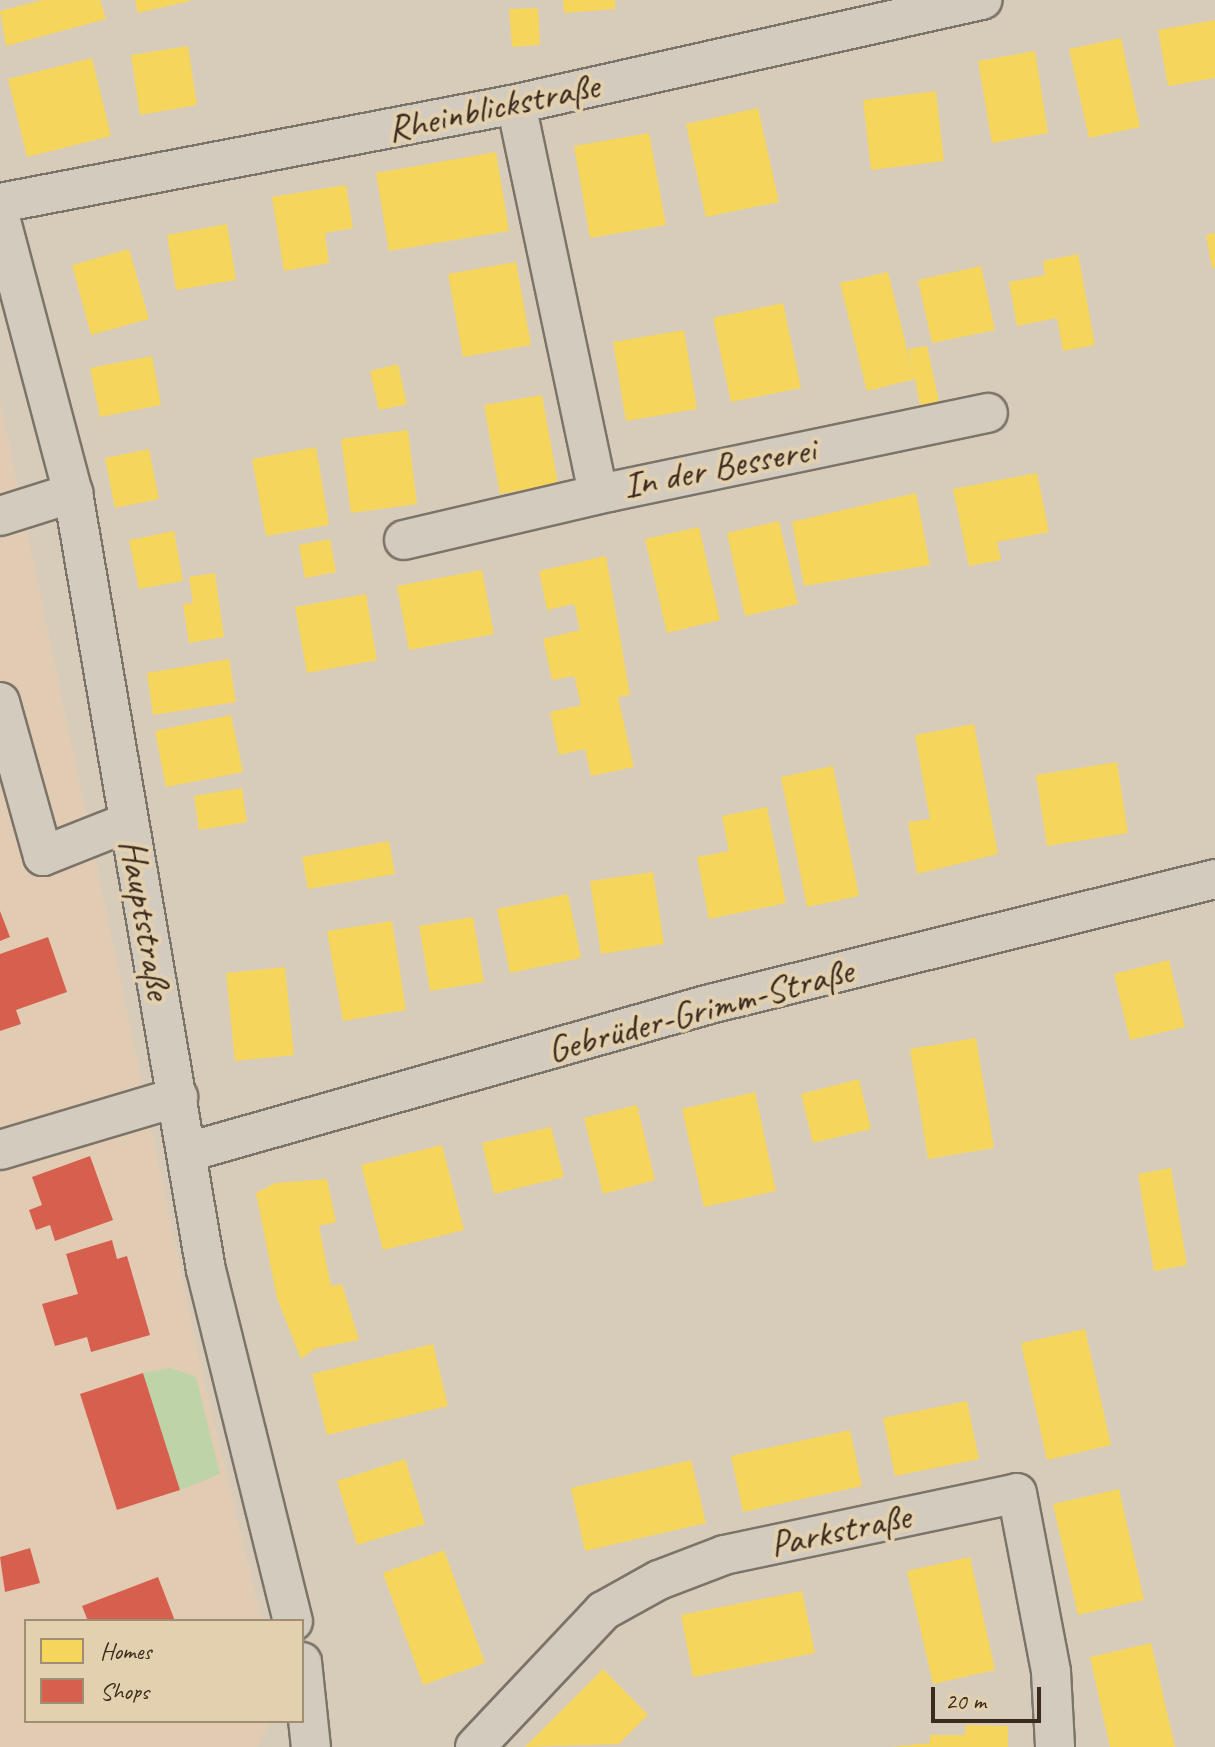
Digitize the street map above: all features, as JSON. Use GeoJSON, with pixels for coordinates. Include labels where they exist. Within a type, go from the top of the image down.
{"type":"FeatureCollection","features":[{"type":"Feature","properties":{"kind":"street","name":"Rheinblickstraße"},"geometry":{"type":"LineString","coordinates":[[0,203],[516,104],[983,0]]}},
{"type":"Feature","properties":{"kind":"street","name":"In der Besserei"},"geometry":{"type":"LineString","coordinates":[[516,104],[596,484],[609,492],[988,413]]}},
{"type":"Feature","properties":{"kind":"street","name":"Hauptstraße"},"geometry":{"type":"LineString","coordinates":[[0,217],[73,493],[236,1414],[292,1619]]}},
{"type":"Feature","properties":{"kind":"street"},"geometry":{"type":"LineString","coordinates":[[404,540],[609,492]]}},
{"type":"Feature","properties":{"kind":"street"},"geometry":{"type":"LineString","coordinates":[[0,516],[73,493]]}},
{"type":"Feature","properties":{"kind":"street"},"geometry":{"type":"LineString","coordinates":[[0,702],[43,856],[129,822]]}},
{"type":"Feature","properties":{"kind":"street","name":"Gebrüder-Grimm-Straße"},"geometry":{"type":"LineString","coordinates":[[188,1152],[710,1004],[1215,879]]}},
{"type":"Feature","properties":{"kind":"street"},"geometry":{"type":"LineString","coordinates":[[0,1150],[178,1097]]}},
{"type":"Feature","properties":{"kind":"street","name":"Parkstraße"},"geometry":{"type":"LineString","coordinates":[[475,1747],[603,1611],[659,1580],[724,1555],[1017,1493],[1051,1672],[1055,1747]]}},
{"type":"Feature","properties":{"kind":"street"},"geometry":{"type":"LineString","coordinates":[[304,1681],[311,1747]]}},
{"type":"Feature","properties":{"kind":"shaded area"},"geometry":{"type":"Polygon","coordinates":[[[0,400],[200,1362],[262,1619],[24,1619],[24,1723],[271,1723],[257,1747],[0,1747],[0,400]]]}},
{"type":"Feature","properties":{"kind":"green space"},"geometry":{"type":"Polygon","coordinates":[[[171,1368],[196,1377],[220,1474],[180,1490],[143,1373],[171,1368]]]}},
{"type":"Feature","properties":{"kind":"building: Homes"},"geometry":{"type":"Polygon","coordinates":[[[43,0],[100,0],[106,19],[6,46],[0,11],[43,0]]]}},
{"type":"Feature","properties":{"kind":"building: Homes"},"geometry":{"type":"Polygon","coordinates":[[[135,0],[190,0],[190,1],[138,13],[135,0]]]}},
{"type":"Feature","properties":{"kind":"building: Homes"},"geometry":{"type":"Polygon","coordinates":[[[563,0],[615,0],[615,9],[564,13],[563,0]]]}},
{"type":"Feature","properties":{"kind":"building: Homes"},"geometry":{"type":"Polygon","coordinates":[[[538,8],[540,45],[512,47],[509,9],[538,8]]]}},
{"type":"Feature","properties":{"kind":"building: Homes"},"geometry":{"type":"Polygon","coordinates":[[[1215,20],[1215,78],[1168,86],[1158,30],[1215,20]]]}},
{"type":"Feature","properties":{"kind":"building: Homes"},"geometry":{"type":"Polygon","coordinates":[[[1121,38],[1140,127],[1089,138],[1069,49],[1121,38]]]}},
{"type":"Feature","properties":{"kind":"building: Homes"},"geometry":{"type":"Polygon","coordinates":[[[188,46],[197,105],[140,115],[131,55],[188,46]]]}},
{"type":"Feature","properties":{"kind":"building: Homes"},"geometry":{"type":"Polygon","coordinates":[[[1035,51],[1048,133],[992,143],[978,61],[1035,51]]]}},
{"type":"Feature","properties":{"kind":"building: Homes"},"geometry":{"type":"Polygon","coordinates":[[[92,58],[111,136],[27,157],[8,79],[92,58]]]}},
{"type":"Feature","properties":{"kind":"building: Homes"},"geometry":{"type":"Polygon","coordinates":[[[936,91],[944,161],[871,170],[863,100],[936,91]]]}},
{"type":"Feature","properties":{"kind":"building: Homes"},"geometry":{"type":"Polygon","coordinates":[[[758,108],[779,202],[706,217],[686,124],[758,108]]]}},
{"type":"Feature","properties":{"kind":"building: Homes"},"geometry":{"type":"Polygon","coordinates":[[[649,133],[666,225],[590,238],[574,146],[649,133]]]}},
{"type":"Feature","properties":{"kind":"building: Homes"},"geometry":{"type":"Polygon","coordinates":[[[496,152],[509,231],[389,251],[376,173],[496,152]]]}},
{"type":"Feature","properties":{"kind":"building: Homes"},"geometry":{"type":"Polygon","coordinates":[[[346,185],[353,228],[325,233],[329,263],[284,271],[272,197],[346,185]]]}},
{"type":"Feature","properties":{"kind":"building: Homes"},"geometry":{"type":"Polygon","coordinates":[[[227,224],[236,280],[176,290],[167,235],[227,224]]]}},
{"type":"Feature","properties":{"kind":"building: Homes"},"geometry":{"type":"Polygon","coordinates":[[[1215,233],[1215,268],[1212,268],[1206,235],[1215,233]]]}},
{"type":"Feature","properties":{"kind":"building: Homes"},"geometry":{"type":"Polygon","coordinates":[[[129,249],[149,319],[91,335],[72,265],[129,249]]]}},
{"type":"Feature","properties":{"kind":"building: Homes"},"geometry":{"type":"Polygon","coordinates":[[[1078,254],[1095,345],[1063,351],[1057,318],[1017,326],[1009,282],[1045,275],[1043,261],[1078,254]]]}},
{"type":"Feature","properties":{"kind":"building: Homes"},"geometry":{"type":"Polygon","coordinates":[[[516,262],[531,345],[463,357],[448,274],[516,262]]]}},
{"type":"Feature","properties":{"kind":"building: Homes"},"geometry":{"type":"Polygon","coordinates":[[[981,266],[995,330],[932,343],[918,280],[981,266]]]}},
{"type":"Feature","properties":{"kind":"building: Homes"},"geometry":{"type":"Polygon","coordinates":[[[888,272],[913,374],[908,349],[927,346],[940,406],[921,410],[915,379],[867,391],[840,283],[888,272]]]}},
{"type":"Feature","properties":{"kind":"building: Homes"},"geometry":{"type":"Polygon","coordinates":[[[783,303],[801,388],[731,402],[713,318],[783,303]]]}},
{"type":"Feature","properties":{"kind":"building: Homes"},"geometry":{"type":"Polygon","coordinates":[[[684,330],[697,409],[626,421],[613,342],[684,330]]]}},
{"type":"Feature","properties":{"kind":"building: Homes"},"geometry":{"type":"Polygon","coordinates":[[[152,356],[161,405],[100,417],[90,368],[152,356]]]}},
{"type":"Feature","properties":{"kind":"building: Homes"},"geometry":{"type":"Polygon","coordinates":[[[398,364],[407,404],[379,410],[370,371],[398,364]]]}},
{"type":"Feature","properties":{"kind":"building: Homes"},"geometry":{"type":"Polygon","coordinates":[[[542,395],[558,484],[500,494],[484,405],[542,395]]]}},
{"type":"Feature","properties":{"kind":"building: Homes"},"geometry":{"type":"Polygon","coordinates":[[[408,430],[417,504],[351,513],[341,439],[408,430]]]}},
{"type":"Feature","properties":{"kind":"building: Homes"},"geometry":{"type":"Polygon","coordinates":[[[316,447],[329,525],[266,536],[252,459],[316,447]]]}},
{"type":"Feature","properties":{"kind":"building: Homes"},"geometry":{"type":"Polygon","coordinates":[[[149,449],[159,499],[115,508],[105,458],[149,449]]]}},
{"type":"Feature","properties":{"kind":"building: Homes"},"geometry":{"type":"Polygon","coordinates":[[[1037,473],[1049,532],[997,542],[1001,560],[969,566],[953,489],[1037,473]]]}},
{"type":"Feature","properties":{"kind":"building: Homes"},"geometry":{"type":"Polygon","coordinates":[[[916,493],[930,565],[804,586],[792,522],[916,493]]]}},
{"type":"Feature","properties":{"kind":"building: Homes"},"geometry":{"type":"Polygon","coordinates":[[[779,521],[798,604],[745,616],[727,533],[779,521]]]}},
{"type":"Feature","properties":{"kind":"building: Homes"},"geometry":{"type":"Polygon","coordinates":[[[699,527],[720,620],[667,633],[645,539],[699,527]]]}},
{"type":"Feature","properties":{"kind":"building: Homes"},"geometry":{"type":"Polygon","coordinates":[[[174,531],[183,581],[139,589],[129,540],[174,531]]]}},
{"type":"Feature","properties":{"kind":"building: Homes"},"geometry":{"type":"Polygon","coordinates":[[[330,539],[336,572],[305,578],[299,545],[330,539]]]}},
{"type":"Feature","properties":{"kind":"building: Homes"},"geometry":{"type":"Polygon","coordinates":[[[606,556],[630,695],[618,697],[634,767],[591,776],[585,749],[559,755],[550,712],[581,705],[574,676],[552,680],[543,639],[580,630],[574,604],[547,610],[539,571],[606,556]]]}},
{"type":"Feature","properties":{"kind":"building: Homes"},"geometry":{"type":"Polygon","coordinates":[[[482,570],[494,634],[409,650],[397,586],[482,570]]]}},
{"type":"Feature","properties":{"kind":"building: Homes"},"geometry":{"type":"Polygon","coordinates":[[[215,573],[224,637],[189,643],[183,604],[193,603],[189,577],[215,573]]]}},
{"type":"Feature","properties":{"kind":"building: Homes"},"geometry":{"type":"Polygon","coordinates":[[[366,594],[377,660],[307,673],[295,607],[366,594]]]}},
{"type":"Feature","properties":{"kind":"building: Homes"},"geometry":{"type":"Polygon","coordinates":[[[229,659],[236,702],[153,715],[147,673],[229,659]]]}},
{"type":"Feature","properties":{"kind":"building: Homes"},"geometry":{"type":"Polygon","coordinates":[[[231,715],[243,772],[166,787],[155,731],[231,715]]]}},
{"type":"Feature","properties":{"kind":"building: Homes"},"geometry":{"type":"Polygon","coordinates":[[[974,724],[998,854],[917,874],[908,822],[930,819],[915,735],[974,724]]]}},
{"type":"Feature","properties":{"kind":"building: Homes"},"geometry":{"type":"Polygon","coordinates":[[[1117,762],[1128,833],[1047,846],[1036,775],[1117,762]]]}},
{"type":"Feature","properties":{"kind":"building: Homes"},"geometry":{"type":"Polygon","coordinates":[[[833,766],[859,896],[807,907],[781,777],[833,766]]]}},
{"type":"Feature","properties":{"kind":"building: Homes"},"geometry":{"type":"Polygon","coordinates":[[[242,788],[247,822],[199,830],[194,796],[242,788]]]}},
{"type":"Feature","properties":{"kind":"building: Homes"},"geometry":{"type":"Polygon","coordinates":[[[767,807],[786,903],[709,919],[697,857],[729,851],[722,816],[767,807]]]}},
{"type":"Feature","properties":{"kind":"building: Homes"},"geometry":{"type":"Polygon","coordinates":[[[389,841],[395,874],[308,889],[302,857],[389,841]]]}},
{"type":"Feature","properties":{"kind":"building: Homes"},"geometry":{"type":"Polygon","coordinates":[[[653,872],[664,944],[601,954],[590,881],[653,872]]]}},
{"type":"Feature","properties":{"kind":"building: Homes"},"geometry":{"type":"Polygon","coordinates":[[[568,894],[581,958],[510,973],[497,909],[568,894]]]}},
{"type":"Feature","properties":{"kind":"building: Homes"},"geometry":{"type":"Polygon","coordinates":[[[473,917],[484,982],[430,991],[419,926],[473,917]]]}},
{"type":"Feature","properties":{"kind":"building: Homes"},"geometry":{"type":"Polygon","coordinates":[[[392,921],[406,1010],[343,1021],[327,931],[392,921]]]}},
{"type":"Feature","properties":{"kind":"building: Homes"},"geometry":{"type":"Polygon","coordinates":[[[1169,960],[1185,1027],[1130,1040],[1114,974],[1169,960]]]}},
{"type":"Feature","properties":{"kind":"building: Homes"},"geometry":{"type":"Polygon","coordinates":[[[285,967],[294,1055],[235,1061],[226,973],[285,967]]]}},
{"type":"Feature","properties":{"kind":"building: Homes"},"geometry":{"type":"Polygon","coordinates":[[[976,1038],[994,1148],[928,1159],[910,1049],[976,1038]]]}},
{"type":"Feature","properties":{"kind":"building: Homes"},"geometry":{"type":"Polygon","coordinates":[[[859,1079],[871,1129],[813,1143],[801,1094],[859,1079]]]}},
{"type":"Feature","properties":{"kind":"building: Homes"},"geometry":{"type":"Polygon","coordinates":[[[755,1092],[776,1191],[704,1207],[682,1109],[755,1092]]]}},
{"type":"Feature","properties":{"kind":"building: Homes"},"geometry":{"type":"Polygon","coordinates":[[[637,1105],[655,1180],[603,1194],[584,1118],[637,1105]]]}},
{"type":"Feature","properties":{"kind":"building: Homes"},"geometry":{"type":"Polygon","coordinates":[[[551,1127],[564,1177],[494,1194],[482,1143],[551,1127]]]}},
{"type":"Feature","properties":{"kind":"building: Homes"},"geometry":{"type":"Polygon","coordinates":[[[442,1145],[464,1230],[383,1250],[361,1165],[442,1145]]]}},
{"type":"Feature","properties":{"kind":"building: Homes"},"geometry":{"type":"Polygon","coordinates":[[[1171,1168],[1187,1265],[1154,1271],[1138,1174],[1171,1168]]]}},
{"type":"Feature","properties":{"kind":"building: Homes"},"geometry":{"type":"Polygon","coordinates":[[[327,1179],[336,1222],[319,1226],[331,1286],[342,1284],[359,1340],[314,1349],[301,1359],[277,1298],[256,1193],[275,1183],[327,1179]]]}},
{"type":"Feature","properties":{"kind":"building: Homes"},"geometry":{"type":"Polygon","coordinates":[[[1085,1329],[1111,1445],[1047,1460],[1021,1343],[1085,1329]]]}},
{"type":"Feature","properties":{"kind":"building: Homes"},"geometry":{"type":"Polygon","coordinates":[[[433,1344],[448,1406],[327,1435],[312,1374],[433,1344]]]}},
{"type":"Feature","properties":{"kind":"building: Homes"},"geometry":{"type":"Polygon","coordinates":[[[967,1401],[979,1459],[895,1476],[883,1418],[967,1401]]]}},
{"type":"Feature","properties":{"kind":"building: Homes"},"geometry":{"type":"Polygon","coordinates":[[[850,1430],[862,1486],[743,1512],[731,1456],[850,1430]]]}},
{"type":"Feature","properties":{"kind":"building: Homes"},"geometry":{"type":"Polygon","coordinates":[[[405,1459],[425,1524],[357,1545],[337,1481],[405,1459]]]}},
{"type":"Feature","properties":{"kind":"building: Homes"},"geometry":{"type":"Polygon","coordinates":[[[691,1460],[706,1523],[585,1551],[571,1488],[691,1460]]]}},
{"type":"Feature","properties":{"kind":"building: Homes"},"geometry":{"type":"Polygon","coordinates":[[[1119,1489],[1144,1600],[1078,1615],[1053,1504],[1119,1489]]]}},
{"type":"Feature","properties":{"kind":"building: Homes"},"geometry":{"type":"Polygon","coordinates":[[[444,1550],[485,1663],[423,1685],[383,1573],[444,1550]]]}},
{"type":"Feature","properties":{"kind":"building: Homes"},"geometry":{"type":"Polygon","coordinates":[[[970,1557],[995,1670],[933,1684],[907,1571],[970,1557]]]}},
{"type":"Feature","properties":{"kind":"building: Homes"},"geometry":{"type":"Polygon","coordinates":[[[802,1591],[815,1653],[693,1677],[681,1615],[802,1591]]]}},
{"type":"Feature","properties":{"kind":"building: Homes"},"geometry":{"type":"Polygon","coordinates":[[[1151,1643],[1175,1747],[1110,1747],[1090,1657],[1151,1643]]]}},
{"type":"Feature","properties":{"kind":"building: Homes"},"geometry":{"type":"Polygon","coordinates":[[[603,1669],[648,1715],[619,1744],[525,1747],[603,1669]]]}},
{"type":"Feature","properties":{"kind":"building: Homes"},"geometry":{"type":"Polygon","coordinates":[[[966,1725],[1008,1726],[1008,1747],[892,1747],[930,1743],[930,1735],[965,1735],[966,1725]]]}},
{"type":"Feature","properties":{"kind":"building: Shops"},"geometry":{"type":"Polygon","coordinates":[[[0,911],[10,937],[0,941],[0,911]]]}},
{"type":"Feature","properties":{"kind":"building: Shops"},"geometry":{"type":"Polygon","coordinates":[[[48,937],[67,992],[16,1010],[21,1024],[0,1031],[0,954],[48,937]]]}},
{"type":"Feature","properties":{"kind":"building: Shops"},"geometry":{"type":"Polygon","coordinates":[[[90,1156],[113,1220],[55,1241],[50,1225],[36,1230],[29,1210],[42,1205],[32,1177],[90,1156]]]}},
{"type":"Feature","properties":{"kind":"building: Shops"},"geometry":{"type":"Polygon","coordinates":[[[112,1240],[117,1259],[127,1256],[150,1335],[91,1352],[87,1337],[55,1346],[42,1304],[78,1294],[66,1254],[112,1240]]]}},
{"type":"Feature","properties":{"kind":"building: Shops"},"geometry":{"type":"Polygon","coordinates":[[[143,1373],[180,1490],[117,1510],[80,1394],[143,1373]]]}},
{"type":"Feature","properties":{"kind":"building: Shops"},"geometry":{"type":"Polygon","coordinates":[[[30,1548],[40,1583],[5,1592],[0,1557],[30,1548]]]}},
{"type":"Feature","properties":{"kind":"building: Shops"},"geometry":{"type":"Polygon","coordinates":[[[158,1577],[174,1619],[87,1619],[82,1606],[158,1577]]]}}]}
